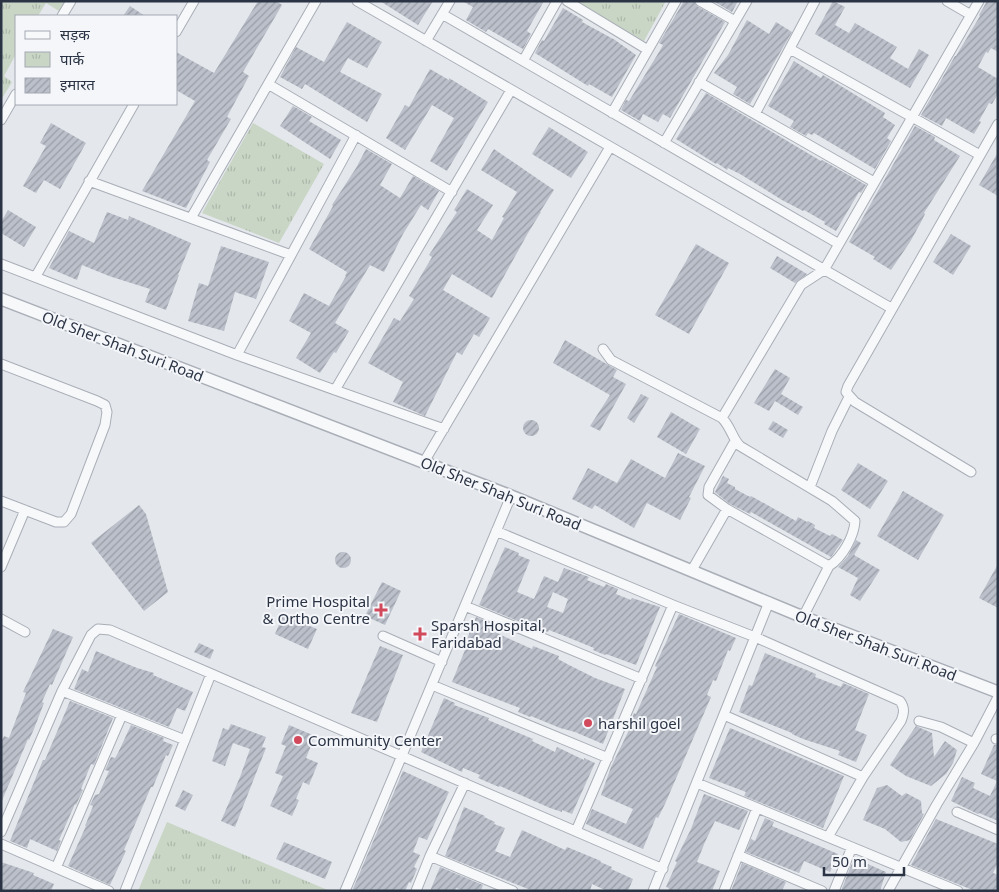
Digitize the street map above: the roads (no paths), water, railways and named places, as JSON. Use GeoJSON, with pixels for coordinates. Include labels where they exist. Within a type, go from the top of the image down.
{"type":"FeatureCollection","features":[{"type":"Feature","properties":{"kind":"street"},"geometry":{"type":"LineString","coordinates":[[63,15],[71,1]]}},
{"type":"Feature","properties":{"kind":"street"},"geometry":{"type":"LineString","coordinates":[[178,29],[194,1]]}},
{"type":"Feature","properties":{"kind":"street"},"geometry":{"type":"LineString","coordinates":[[191,218],[316,1]]}},
{"type":"Feature","properties":{"kind":"street"},"geometry":{"type":"LineString","coordinates":[[358,1],[610,148],[891,308]]}},
{"type":"Feature","properties":{"kind":"street"},"geometry":{"type":"LineString","coordinates":[[426,41],[450,1]]}},
{"type":"Feature","properties":{"kind":"street"},"geometry":{"type":"LineString","coordinates":[[523,61],[557,1]]}},
{"type":"Feature","properties":{"kind":"street"},"geometry":{"type":"LineString","coordinates":[[567,1],[648,50]]}},
{"type":"Feature","properties":{"kind":"street"},"geometry":{"type":"LineString","coordinates":[[612,113],[676,1]]}},
{"type":"Feature","properties":{"kind":"street"},"geometry":{"type":"LineString","coordinates":[[700,1],[735,21]]}},
{"type":"Feature","properties":{"kind":"street"},"geometry":{"type":"LineString","coordinates":[[664,143],[747,1]]}},
{"type":"Feature","properties":{"kind":"street"},"geometry":{"type":"LineString","coordinates":[[755,114],[815,1]]}},
{"type":"Feature","properties":{"kind":"street"},"geometry":{"type":"LineString","coordinates":[[947,1],[971,15]]}},
{"type":"Feature","properties":{"kind":"street"},"geometry":{"type":"LineString","coordinates":[[722,418],[801,285],[824,270],[979,1]]}},
{"type":"Feature","properties":{"kind":"street"},"geometry":{"type":"LineString","coordinates":[[442,14],[838,244]]}},
{"type":"Feature","properties":{"kind":"street"},"geometry":{"type":"LineString","coordinates":[[790,49],[980,155]]}},
{"type":"Feature","properties":{"kind":"street"},"geometry":{"type":"LineString","coordinates":[[699,82],[874,182]]}},
{"type":"Feature","properties":{"kind":"street"},"geometry":{"type":"LineString","coordinates":[[268,84],[452,192]]}},
{"type":"Feature","properties":{"kind":"street"},"geometry":{"type":"LineString","coordinates":[[336,390],[512,90]]}},
{"type":"Feature","properties":{"kind":"street"},"geometry":{"type":"LineString","coordinates":[[1,120],[15,96]]}},
{"type":"Feature","properties":{"kind":"street"},"geometry":{"type":"LineString","coordinates":[[36,276],[133,105]]}},
{"type":"Feature","properties":{"kind":"street"},"geometry":{"type":"LineString","coordinates":[[970,472],[849,397],[846,392],[891,308],[998,124]]}},
{"type":"Feature","properties":{"kind":"street"},"geometry":{"type":"LineString","coordinates":[[238,355],[356,135]]}},
{"type":"Feature","properties":{"kind":"street"},"geometry":{"type":"LineString","coordinates":[[424,462],[610,148]]}},
{"type":"Feature","properties":{"kind":"street"},"geometry":{"type":"LineString","coordinates":[[89,182],[292,255]]}},
{"type":"Feature","properties":{"kind":"street"},"geometry":{"type":"LineString","coordinates":[[1,264],[238,355],[444,428]]}},
{"type":"Feature","properties":{"kind":"street","name":"Old Sher Shah Suri Road"},"geometry":{"type":"LineString","coordinates":[[1,299],[511,496],[802,617],[998,692]]}},
{"type":"Feature","properties":{"kind":"street"},"geometry":{"type":"LineString","coordinates":[[603,349],[611,360],[722,418],[731,430],[735,441],[740,446],[810,487],[839,506],[855,520],[854,528],[845,549],[835,562],[829,566],[802,617]]}},
{"type":"Feature","properties":{"kind":"street"},"geometry":{"type":"LineString","coordinates":[[1,501],[56,522],[64,522],[71,514],[105,425],[107,412],[105,406],[97,401],[2,368]]}},
{"type":"Feature","properties":{"kind":"street"},"geometry":{"type":"LineString","coordinates":[[810,487],[832,431],[849,397]]}},
{"type":"Feature","properties":{"kind":"street"},"geometry":{"type":"LineString","coordinates":[[735,441],[709,487],[708,495],[829,566]]}},
{"type":"Feature","properties":{"kind":"street"},"geometry":{"type":"LineString","coordinates":[[346,891],[511,496]]}},
{"type":"Feature","properties":{"kind":"street"},"geometry":{"type":"LineString","coordinates":[[692,570],[728,508]]}},
{"type":"Feature","properties":{"kind":"street"},"geometry":{"type":"LineString","coordinates":[[1,567],[25,510]]}},
{"type":"Feature","properties":{"kind":"street"},"geometry":{"type":"LineString","coordinates":[[496,531],[673,606],[755,637],[900,700],[904,706],[904,714],[901,721],[863,777],[828,837]]}},
{"type":"Feature","properties":{"kind":"street"},"geometry":{"type":"LineString","coordinates":[[654,891],[769,602]]}},
{"type":"Feature","properties":{"kind":"street"},"geometry":{"type":"LineString","coordinates":[[465,606],[642,679]]}},
{"type":"Feature","properties":{"kind":"street"},"geometry":{"type":"LineString","coordinates":[[576,831],[673,606]]}},
{"type":"Feature","properties":{"kind":"street"},"geometry":{"type":"LineString","coordinates":[[1,619],[25,632]]}},
{"type":"Feature","properties":{"kind":"street"},"geometry":{"type":"LineString","coordinates":[[1,832],[62,691],[91,635],[98,629],[110,630],[663,869]]}},
{"type":"Feature","properties":{"kind":"street"},"geometry":{"type":"LineString","coordinates":[[383,636],[442,662]]}},
{"type":"Feature","properties":{"kind":"street"},"geometry":{"type":"LineString","coordinates":[[125,891],[211,674]]}},
{"type":"Feature","properties":{"kind":"street"},"geometry":{"type":"LineString","coordinates":[[432,685],[608,758]]}},
{"type":"Feature","properties":{"kind":"street"},"geometry":{"type":"LineString","coordinates":[[62,691],[185,740]]}},
{"type":"Feature","properties":{"kind":"street"},"geometry":{"type":"LineString","coordinates":[[888,891],[900,866],[974,743],[998,697]]}},
{"type":"Feature","properties":{"kind":"street"},"geometry":{"type":"LineString","coordinates":[[56,868],[122,715]]}},
{"type":"Feature","properties":{"kind":"street"},"geometry":{"type":"LineString","coordinates":[[724,715],[863,777]]}},
{"type":"Feature","properties":{"kind":"street"},"geometry":{"type":"LineString","coordinates":[[919,721],[941,726],[974,743]]}},
{"type":"Feature","properties":{"kind":"street"},"geometry":{"type":"LineString","coordinates":[[416,891],[464,783]]}},
{"type":"Feature","properties":{"kind":"street"},"geometry":{"type":"LineString","coordinates":[[697,783],[958,891]]}},
{"type":"Feature","properties":{"kind":"street"},"geometry":{"type":"LineString","coordinates":[[724,891],[757,808]]}},
{"type":"Feature","properties":{"kind":"street"},"geometry":{"type":"LineString","coordinates":[[957,812],[998,830]]}},
{"type":"Feature","properties":{"kind":"street"},"geometry":{"type":"LineString","coordinates":[[1,844],[109,891]]}},
{"type":"Feature","properties":{"kind":"street"},"geometry":{"type":"LineString","coordinates":[[834,891],[852,846]]}},
{"type":"Feature","properties":{"kind":"street"},"geometry":{"type":"LineString","coordinates":[[738,855],[822,891]]}},
{"type":"Feature","properties":{"kind":"street"},"geometry":{"type":"LineString","coordinates":[[430,856],[490,886],[513,891]]}},
{"type":"Feature","properties":{"kind":"place","name":"Prime Hospital & Ortho Centre"},"geometry":{"type":"Point","coordinates":[381,610]}},
{"type":"Feature","properties":{"kind":"place","name":"Sparsh Hospital, Faridabad"},"geometry":{"type":"Point","coordinates":[420,634]}},
{"type":"Feature","properties":{"kind":"place","name":"harshil goel"},"geometry":{"type":"Point","coordinates":[588,723]}},
{"type":"Feature","properties":{"kind":"place","name":"Community Center"},"geometry":{"type":"Point","coordinates":[298,740]}}]}
